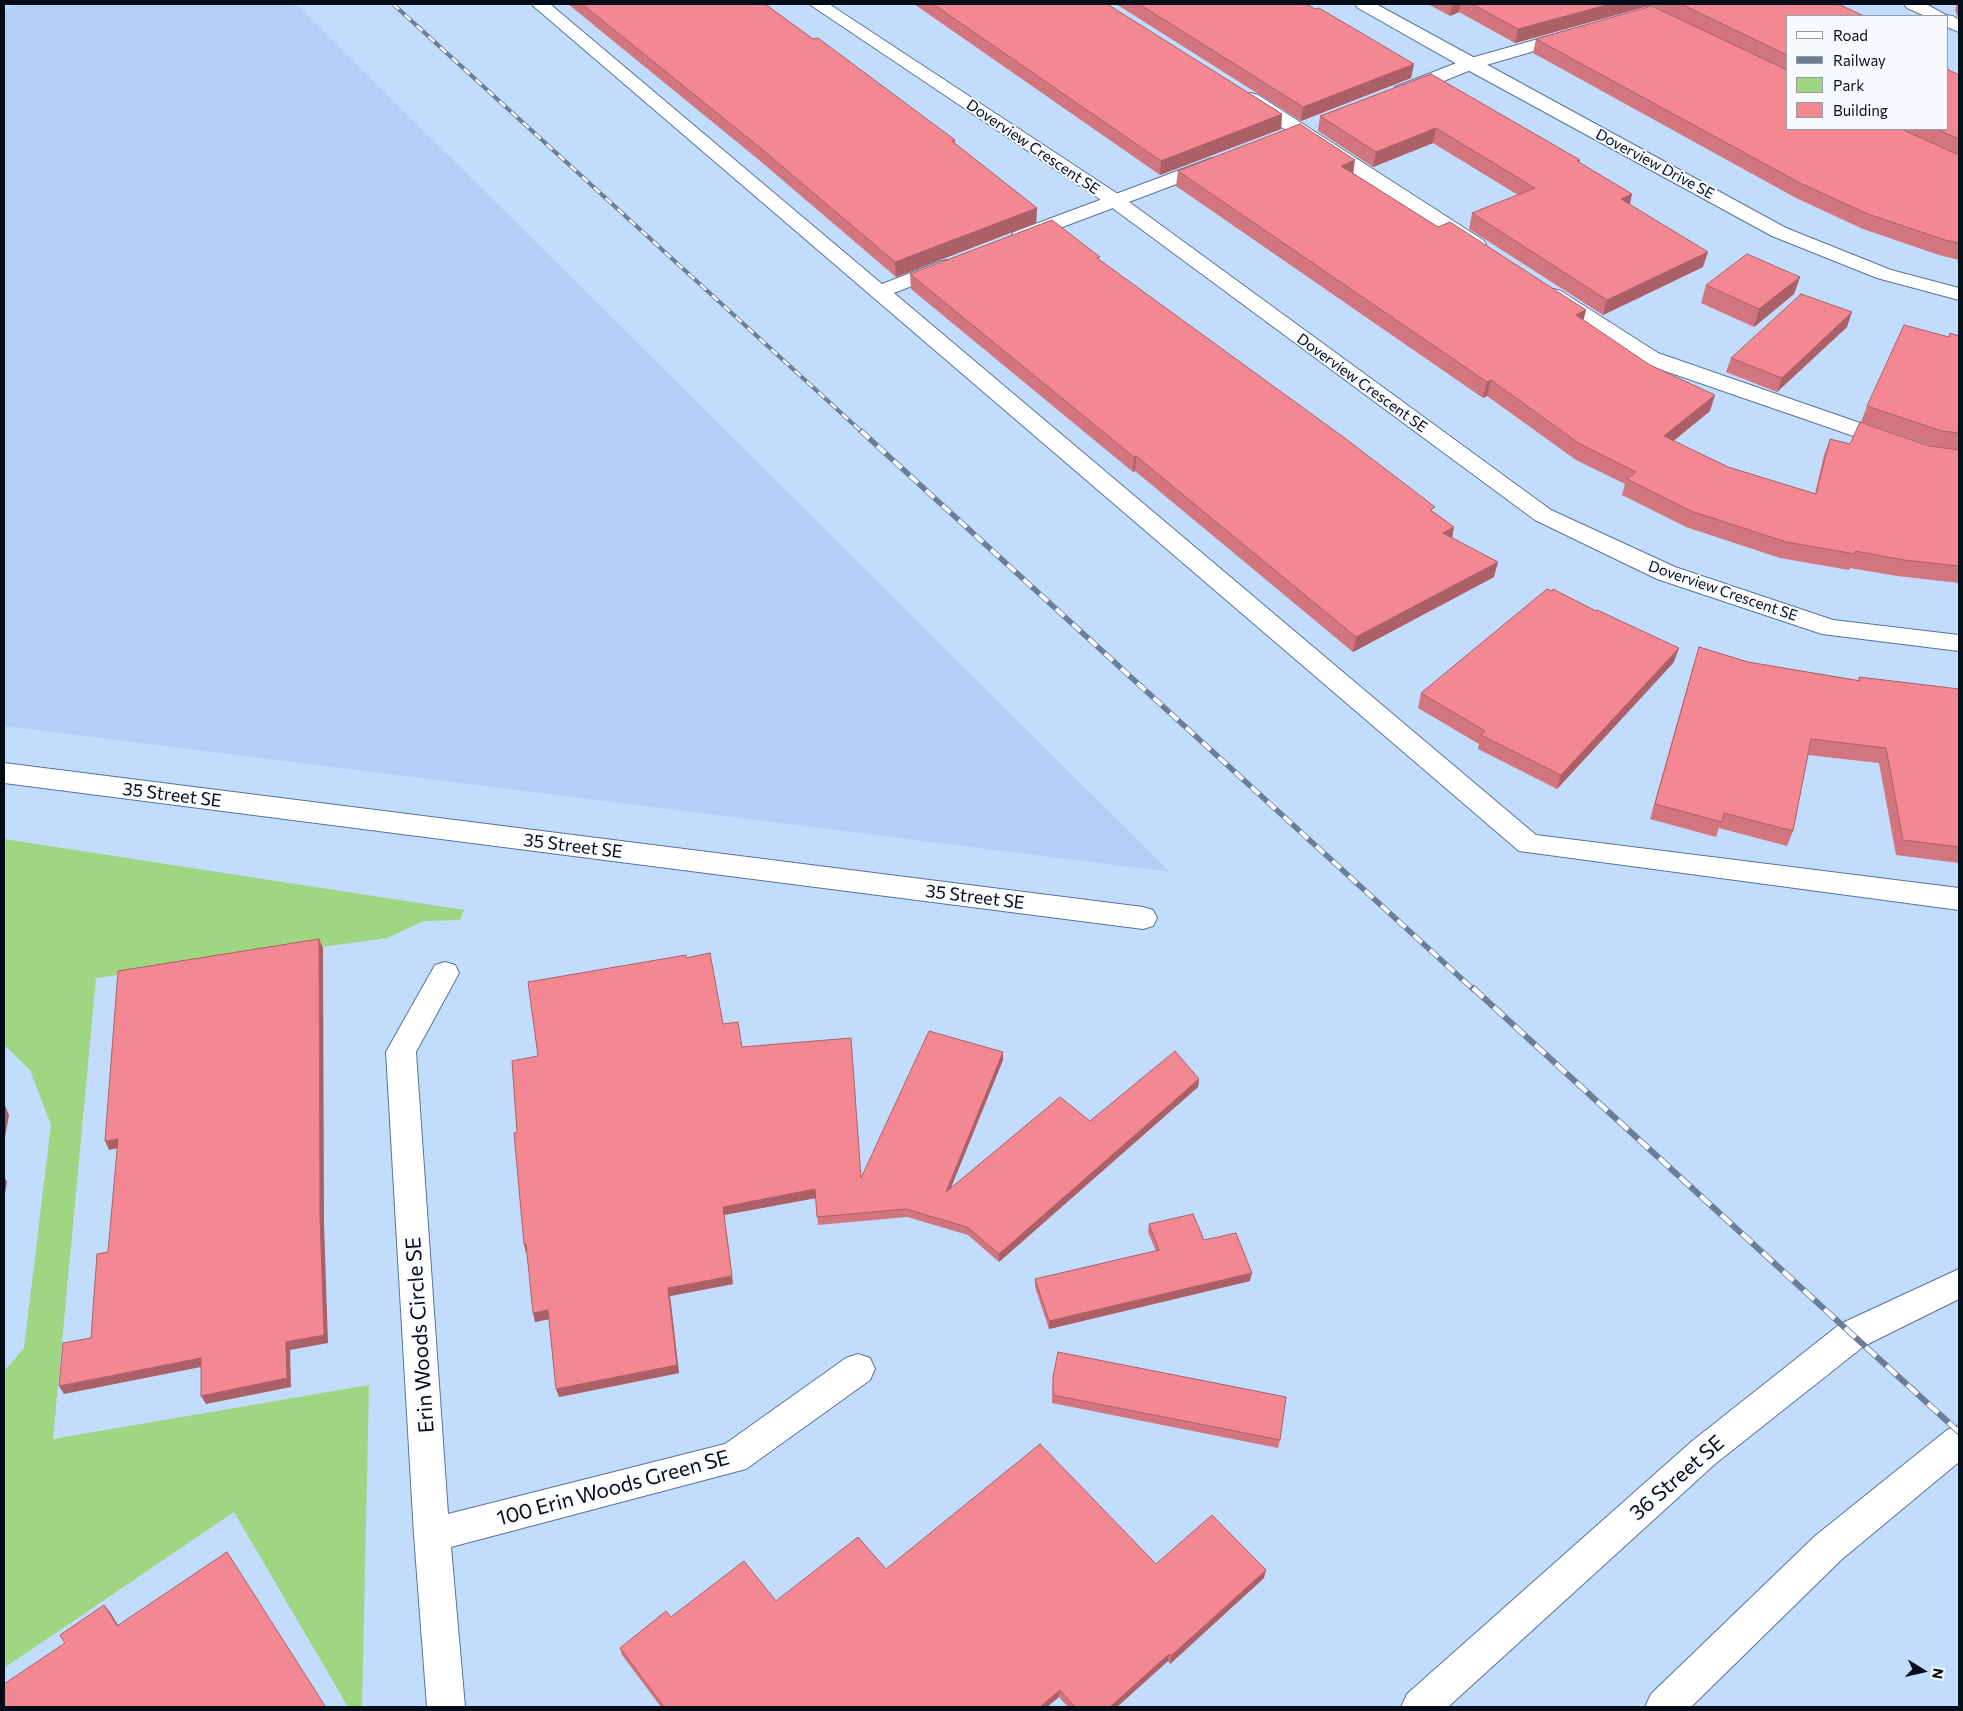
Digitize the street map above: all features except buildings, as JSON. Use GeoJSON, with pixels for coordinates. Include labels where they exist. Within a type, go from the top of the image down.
{"type":"FeatureCollection","features":[{"type":"Feature","properties":{"kind":"street"},"geometry":{"type":"LineString","coordinates":[[540,4],[1529,844],[1959,899]]}},
{"type":"Feature","properties":{"kind":"street","name":"Doverview Crescent SE"},"geometry":{"type":"LineString","coordinates":[[818,4],[1114,200],[1543,515],[1666,573],[1831,628],[1959,643]]}},
{"type":"Feature","properties":{"kind":"street","name":"Doverview Drive SE"},"geometry":{"type":"LineString","coordinates":[[1364,4],[1470,64],[1779,232],[1884,274],[1959,294]]}},
{"type":"Feature","properties":{"kind":"street"},"geometry":{"type":"LineString","coordinates":[[1913,4],[1936,15]]}},
{"type":"Feature","properties":{"kind":"street"},"geometry":{"type":"LineString","coordinates":[[1948,21],[1959,27]]}},
{"type":"Feature","properties":{"kind":"street"},"geometry":{"type":"LineString","coordinates":[[1390,96],[1470,64],[1584,31]]}},
{"type":"Feature","properties":{"kind":"street"},"geometry":{"type":"LineString","coordinates":[[1234,88],[1492,255]]}},
{"type":"Feature","properties":{"kind":"street"},"geometry":{"type":"LineString","coordinates":[[1004,243],[1226,158]]}},
{"type":"Feature","properties":{"kind":"street"},"geometry":{"type":"LineString","coordinates":[[879,292],[960,260]]}},
{"type":"Feature","properties":{"kind":"street"},"geometry":{"type":"LineString","coordinates":[[1534,282],[1650,358],[1931,455],[1959,459]]}},
{"type":"Feature","properties":{"kind":"street","name":"35 Street SE"},"geometry":{"type":"LineString","coordinates":[[4,773],[1143,918]]}},
{"type":"Feature","properties":{"kind":"street","name":"Erin Woods Circle SE"},"geometry":{"type":"LineString","coordinates":[[444,973],[401,1052],[432,1535],[446,1707]]}},
{"type":"Feature","properties":{"kind":"street","name":"36 Street SE"},"geometry":{"type":"LineString","coordinates":[[1420,1707],[1703,1453],[1852,1335],[1959,1283]]}},
{"type":"Feature","properties":{"kind":"street","name":"100 Erin Woods Green SE"},"geometry":{"type":"LineString","coordinates":[[432,1535],[734,1458],[858,1369]]}},
{"type":"Feature","properties":{"kind":"street"},"geometry":{"type":"LineString","coordinates":[[1664,1707],[1828,1548],[1959,1441]]}},
{"type":"Feature","properties":{"kind":"shaded area"},"geometry":{"type":"Polygon","coordinates":[[[13,4],[296,4],[1170,872],[4,726],[4,12],[13,4]]]}},
{"type":"Feature","properties":{"kind":"green space"},"geometry":{"type":"Polygon","coordinates":[[[4,839],[464,910],[460,920],[424,921],[387,938],[96,978],[53,1439],[369,1385],[362,1707],[348,1707],[234,1512],[4,1668],[4,1371],[24,1348],[51,1125],[30,1070],[4,1045],[4,839]]]}},
{"type":"Feature","properties":{"kind":"railway"},"geometry":{"type":"LineString","coordinates":[[393,4],[862,432]]}},
{"type":"Feature","properties":{"kind":"railway"},"geometry":{"type":"LineString","coordinates":[[861,431],[1474,990]]}},
{"type":"Feature","properties":{"kind":"railway"},"geometry":{"type":"LineString","coordinates":[[1473,988],[1959,1432]]}}]}
